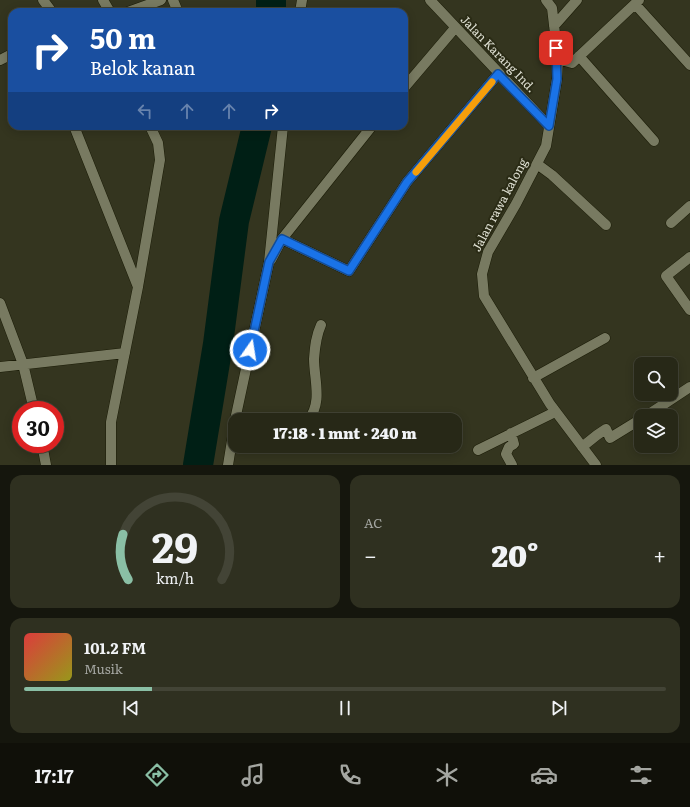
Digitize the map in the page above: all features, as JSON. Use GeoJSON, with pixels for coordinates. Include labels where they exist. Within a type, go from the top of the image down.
{"type":"FeatureCollection","features":[{"type":"Feature","properties":{"kind":"street"},"geometry":{"type":"LineString","coordinates":[[42,0],[49,8]]}},
{"type":"Feature","properties":{"kind":"street"},"geometry":{"type":"LineString","coordinates":[[139,8],[161,0]]}},
{"type":"Feature","properties":{"kind":"street","name":"Jalan Karang Ind."},"geometry":{"type":"LineString","coordinates":[[430,0],[498,74],[549,126]]}},
{"type":"Feature","properties":{"kind":"street","name":"Jalan rawa kalong"},"geometry":{"type":"LineString","coordinates":[[546,0],[552,8],[558,59],[557,79],[546,146],[516,204],[488,252],[482,274],[484,296],[533,378],[556,412],[596,465]]}},
{"type":"Feature","properties":{"kind":"street"},"geometry":{"type":"LineString","coordinates":[[554,26],[577,0]]}},
{"type":"Feature","properties":{"kind":"street"},"geometry":{"type":"LineString","coordinates":[[558,59],[572,62],[637,2],[690,65]]}},
{"type":"Feature","properties":{"kind":"street"},"geometry":{"type":"LineString","coordinates":[[408,83],[455,28]]}},
{"type":"Feature","properties":{"kind":"street"},"geometry":{"type":"LineString","coordinates":[[579,56],[654,141]]}},
{"type":"Feature","properties":{"kind":"street"},"geometry":{"type":"LineString","coordinates":[[282,239],[349,271],[407,182],[498,74]]}},
{"type":"Feature","properties":{"kind":"street"},"geometry":{"type":"LineString","coordinates":[[76,130],[138,287]]}},
{"type":"Feature","properties":{"kind":"street"},"geometry":{"type":"LineString","coordinates":[[111,465],[111,422],[138,287],[160,160],[158,143],[152,130]]}},
{"type":"Feature","properties":{"kind":"street"},"geometry":{"type":"LineString","coordinates":[[237,413],[269,262],[283,130]]}},
{"type":"Feature","properties":{"kind":"street"},"geometry":{"type":"LineString","coordinates":[[269,262],[282,239],[369,130]]}},
{"type":"Feature","properties":{"kind":"street"},"geometry":{"type":"LineString","coordinates":[[537,164],[552,174],[606,225]]}},
{"type":"Feature","properties":{"kind":"street"},"geometry":{"type":"LineString","coordinates":[[671,223],[690,206]]}},
{"type":"Feature","properties":{"kind":"street"},"geometry":{"type":"LineString","coordinates":[[690,256],[666,276],[690,310]]}},
{"type":"Feature","properties":{"kind":"street"},"geometry":{"type":"LineString","coordinates":[[0,303],[23,364],[32,401]]}},
{"type":"Feature","properties":{"kind":"street"},"geometry":{"type":"LineString","coordinates":[[312,413],[317,404],[314,360],[316,338],[321,325]]}},
{"type":"Feature","properties":{"kind":"street"},"geometry":{"type":"LineString","coordinates":[[533,378],[605,338]]}},
{"type":"Feature","properties":{"kind":"street"},"geometry":{"type":"LineString","coordinates":[[0,367],[125,353]]}},
{"type":"Feature","properties":{"kind":"street"},"geometry":{"type":"LineString","coordinates":[[657,409],[690,387]]}},
{"type":"Feature","properties":{"kind":"street"},"geometry":{"type":"LineString","coordinates":[[478,450],[556,412]]}},
{"type":"Feature","properties":{"kind":"street"},"geometry":{"type":"LineString","coordinates":[[582,446],[596,434],[606,429],[610,438],[634,423]]}},
{"type":"Feature","properties":{"kind":"street"},"geometry":{"type":"LineString","coordinates":[[511,433],[514,444],[509,447],[506,454],[512,465]]}},
{"type":"Feature","properties":{"kind":"street"},"geometry":{"type":"LineString","coordinates":[[44,453],[46,465]]}},
{"type":"Feature","properties":{"kind":"street"},"geometry":{"type":"LineString","coordinates":[[228,465],[231,453]]}},
{"type":"Feature","properties":{"kind":"waterway"},"geometry":{"type":"LineString","coordinates":[[271,0],[271,8]]}},
{"type":"Feature","properties":{"kind":"waterway"},"geometry":{"type":"LineString","coordinates":[[198,465],[218,344],[234,221],[256,130]]}},
{"type":"Feature","properties":{"kind":"slow traffic"},"geometry":{"type":"LineString","coordinates":[[416,172],[492,82]]}},
{"type":"Feature","properties":{"kind":"route"},"geometry":{"type":"LineString","coordinates":[[250,350],[269,262],[282,239],[349,271],[407,182],[498,74],[549,126],[557,79],[558,59],[556,48]]}}]}
